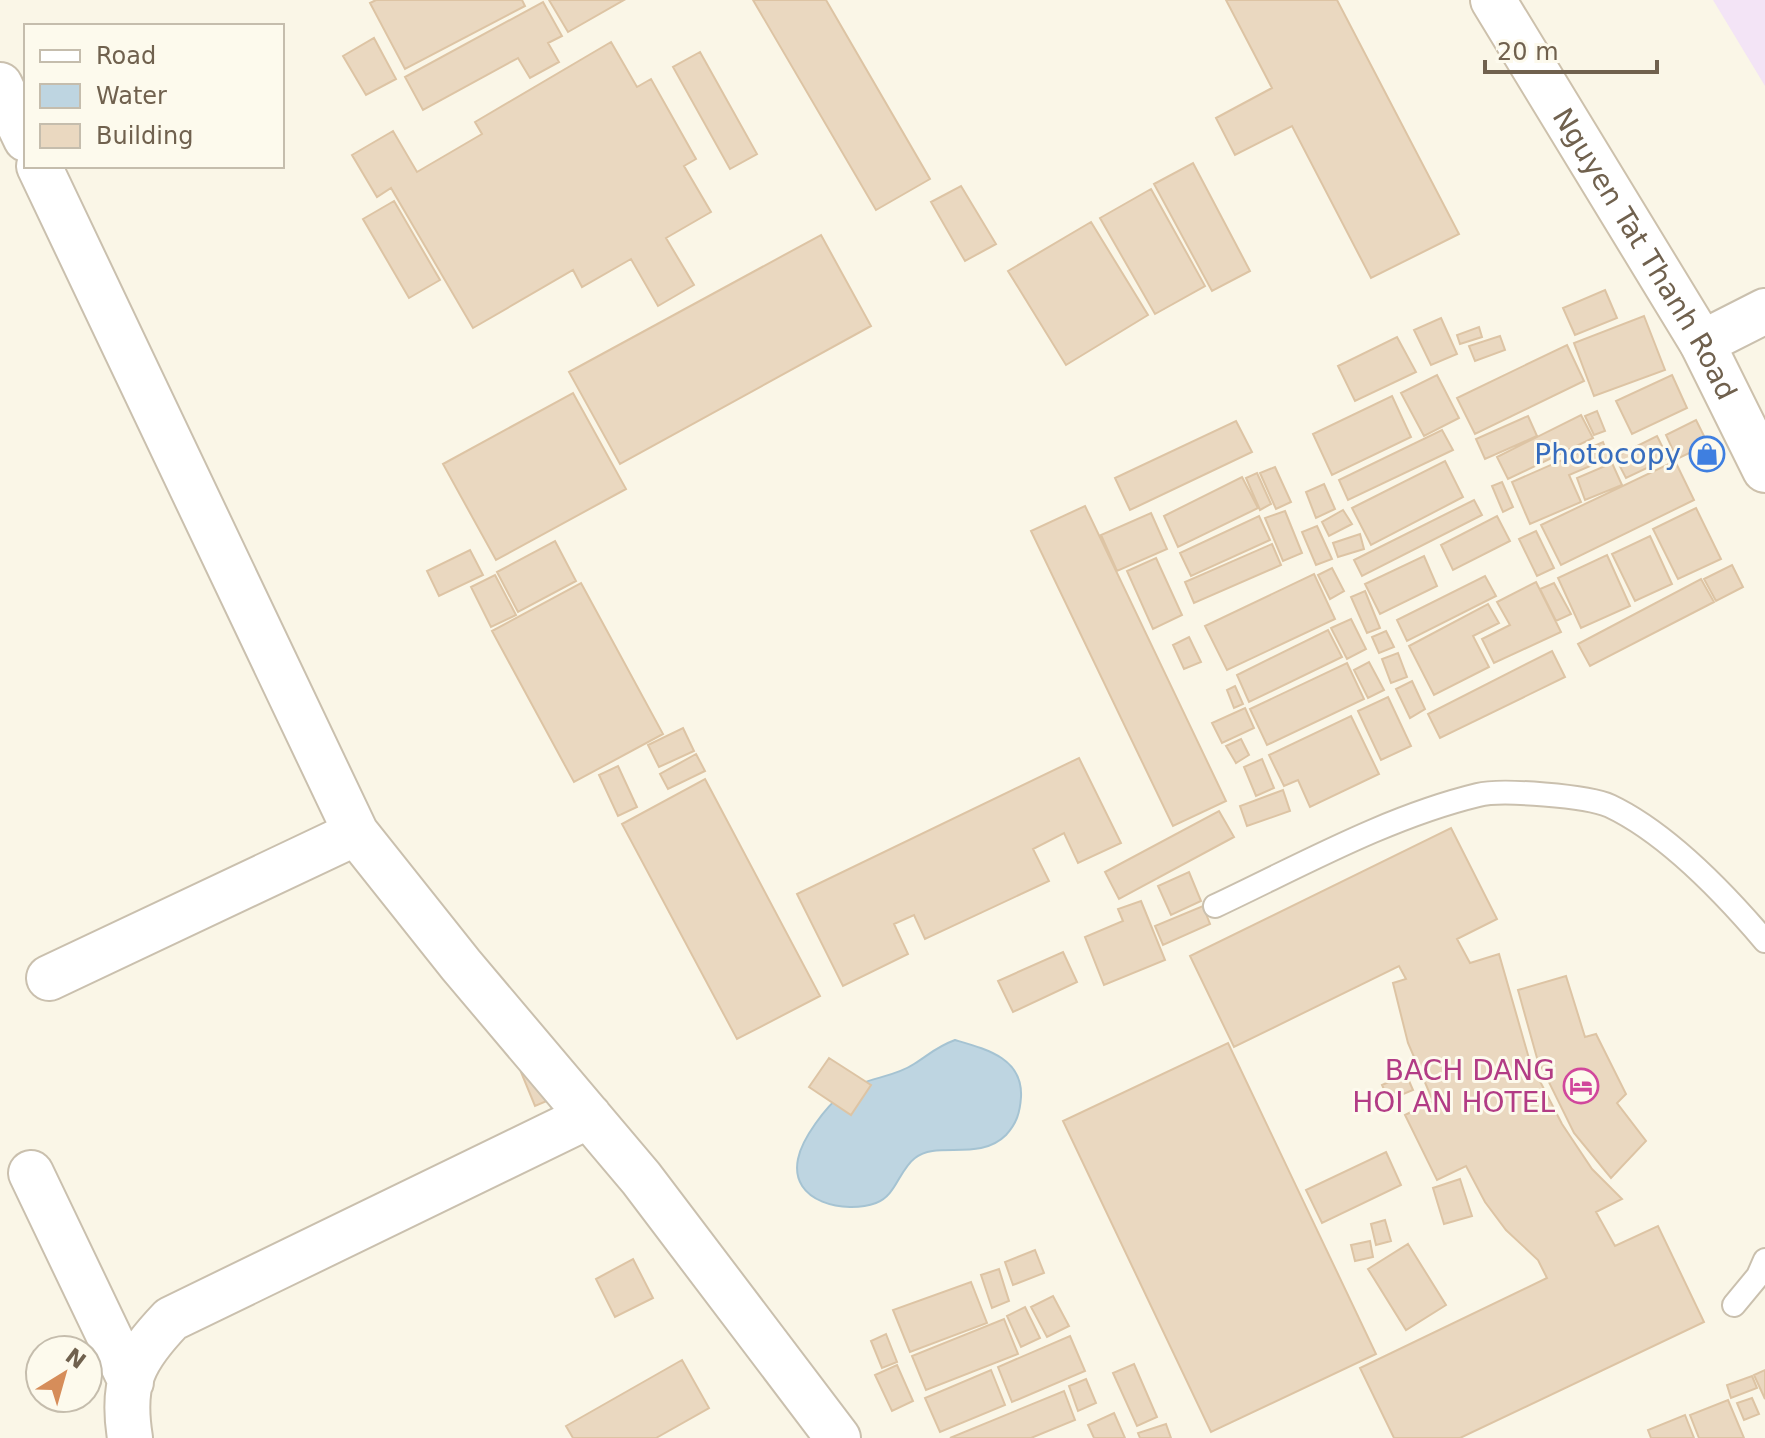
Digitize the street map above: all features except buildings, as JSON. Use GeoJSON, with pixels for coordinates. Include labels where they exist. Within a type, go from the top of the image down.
{"type":"FeatureCollection","features":[{"type":"Feature","properties":{"kind":"street","name":"Nguyen Tat Thanh Road"},"geometry":{"type":"LineString","coordinates":[[1493,0],[1702,343],[1765,470]]}},
{"type":"Feature","properties":{"kind":"street"},"geometry":{"type":"LineString","coordinates":[[0,85],[24,135]]}},
{"type":"Feature","properties":{"kind":"street"},"geometry":{"type":"LineString","coordinates":[[40,168],[356,833],[461,965],[641,1178],[838,1438]]}},
{"type":"Feature","properties":{"kind":"street"},"geometry":{"type":"LineString","coordinates":[[1702,343],[1765,311]]}},
{"type":"Feature","properties":{"kind":"street"},"geometry":{"type":"LineString","coordinates":[[49,978],[356,833]]}},
{"type":"Feature","properties":{"kind":"street"},"geometry":{"type":"LineString","coordinates":[[130,1438],[124,1401],[142,1349],[171,1319],[589,1116]]}},
{"type":"Feature","properties":{"kind":"street"},"geometry":{"type":"LineString","coordinates":[[31,1173],[131,1382]]}},
{"type":"Feature","properties":{"kind":"lane"},"geometry":{"type":"LineString","coordinates":[[1215,906],[1382,829],[1480,794],[1554,795],[1608,805],[1645,827],[1709,881],[1765,941]]}},
{"type":"Feature","properties":{"kind":"lane"},"geometry":{"type":"LineString","coordinates":[[1734,1305],[1758,1276],[1765,1260]]}},
{"type":"Feature","properties":{"kind":"shaded area"},"geometry":{"type":"Polygon","coordinates":[[[1713,0],[1765,0],[1765,86],[1713,0]]]}},
{"type":"Feature","properties":{"kind":"water"},"geometry":{"type":"Polygon","coordinates":[[[955,1040],[1000,1057],[1016,1073],[1020,1084],[1020,1108],[1006,1135],[983,1147],[924,1153],[910,1163],[888,1195],[876,1203],[836,1206],[811,1195],[802,1186],[798,1159],[809,1133],[829,1107],[850,1088],[905,1069],[955,1040]]]}},
{"type":"Feature","properties":{"kind":"place","name":"Photocopy"},"geometry":{"type":"Point","coordinates":[1707,454]}},
{"type":"Feature","properties":{"kind":"place","name":"BACH DANG HOI AN HOTEL"},"geometry":{"type":"Point","coordinates":[1581,1086]}}]}
